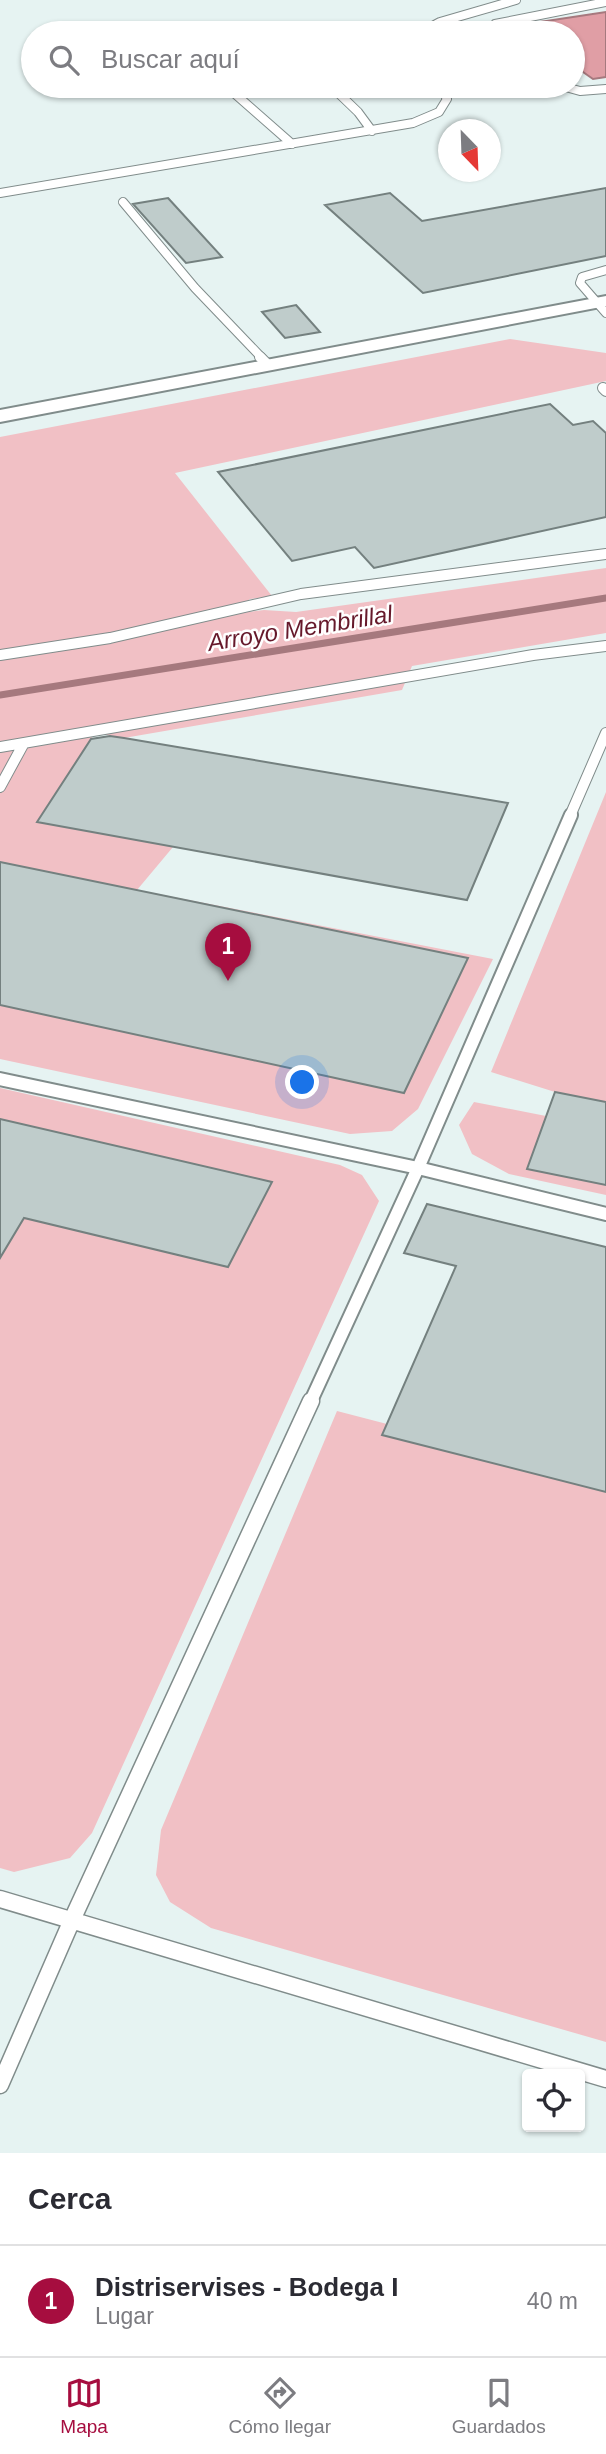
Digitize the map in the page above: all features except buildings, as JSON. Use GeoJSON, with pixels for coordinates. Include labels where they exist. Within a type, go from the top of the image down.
{"type":"FeatureCollection","features":[{"type":"Feature","properties":{"kind":"street"},"geometry":{"type":"LineString","coordinates":[[0,416],[268,365],[604,308]]}},
{"type":"Feature","properties":{"kind":"street"},"geometry":{"type":"LineString","coordinates":[[0,428],[604,308]]}},
{"type":"Feature","properties":{"kind":"lane"},"geometry":{"type":"LineString","coordinates":[[443,21],[498,8],[516,0]]}},
{"type":"Feature","properties":{"kind":"lane"},"geometry":{"type":"LineString","coordinates":[[512,21],[605,4]]}},
{"type":"Feature","properties":{"kind":"lane"},"geometry":{"type":"LineString","coordinates":[[585,91],[606,89]]}},
{"type":"Feature","properties":{"kind":"lane"},"geometry":{"type":"LineString","coordinates":[[240,98],[292,144]]}},
{"type":"Feature","properties":{"kind":"lane"},"geometry":{"type":"LineString","coordinates":[[344,98],[358,111],[372,131]]}},
{"type":"Feature","properties":{"kind":"lane"},"geometry":{"type":"LineString","coordinates":[[0,193],[413,123],[439,112],[446,98]]}},
{"type":"Feature","properties":{"kind":"lane"},"geometry":{"type":"LineString","coordinates":[[123,202],[195,288],[268,365]]}},
{"type":"Feature","properties":{"kind":"lane"},"geometry":{"type":"LineString","coordinates":[[604,308],[580,283],[582,277],[606,270]]}},
{"type":"Feature","properties":{"kind":"lane"},"geometry":{"type":"LineString","coordinates":[[0,655],[110,638],[301,594],[606,554]]}},
{"type":"Feature","properties":{"kind":"lane"},"geometry":{"type":"LineString","coordinates":[[0,747],[533,655],[606,646]]}},
{"type":"Feature","properties":{"kind":"lane"},"geometry":{"type":"LineString","coordinates":[[0,2085],[72,1920],[418,1168],[606,733]]}},
{"type":"Feature","properties":{"kind":"lane"},"geometry":{"type":"LineString","coordinates":[[0,787],[24,743]]}},
{"type":"Feature","properties":{"kind":"lane"},"geometry":{"type":"LineString","coordinates":[[0,1079],[418,1168],[606,1214]]}},
{"type":"Feature","properties":{"kind":"lane"},"geometry":{"type":"LineString","coordinates":[[0,1899],[606,2079]]}},
{"type":"Feature","properties":{"kind":"shaded area"},"geometry":{"type":"Polygon","coordinates":[[[606,12],[606,77],[593,79],[585,73],[585,21],[546,21],[606,12]]]}},
{"type":"Feature","properties":{"kind":"shaded area"},"geometry":{"type":"Polygon","coordinates":[[[510,339],[606,353],[606,381],[175,473],[272,596],[250,599],[233,614],[264,610],[296,612],[606,568],[606,633],[412,666],[402,690],[124,738],[95,733],[37,822],[173,847],[137,890],[493,959],[418,1109],[392,1131],[350,1134],[0,1059],[0,437],[510,339]]]}},
{"type":"Feature","properties":{"kind":"shaded area"},"geometry":{"type":"Polygon","coordinates":[[[606,792],[606,1102],[555,1092],[491,1072],[606,792]]]}},
{"type":"Feature","properties":{"kind":"shaded area"},"geometry":{"type":"Polygon","coordinates":[[[0,1088],[340,1165],[362,1175],[379,1201],[92,1833],[70,1858],[14,1872],[0,1868],[0,1088]]]}},
{"type":"Feature","properties":{"kind":"shaded area"},"geometry":{"type":"Polygon","coordinates":[[[474,1102],[546,1116],[527,1169],[606,1185],[606,1195],[509,1174],[472,1154],[459,1125],[474,1102]]]}},
{"type":"Feature","properties":{"kind":"shaded area"},"geometry":{"type":"Polygon","coordinates":[[[337,1411],[606,1481],[606,2042],[211,1928],[170,1902],[156,1875],[161,1830],[337,1411]]]}},
{"type":"Feature","properties":{"kind":"waterway","name":"Arroyo Membrillal"},"geometry":{"type":"LineString","coordinates":[[0,695],[606,598]]}},
{"type":"Feature","properties":{"kind":"place","name":"Distriservises - Bodega I"},"geometry":{"type":"Point","coordinates":[228,981]}}]}
